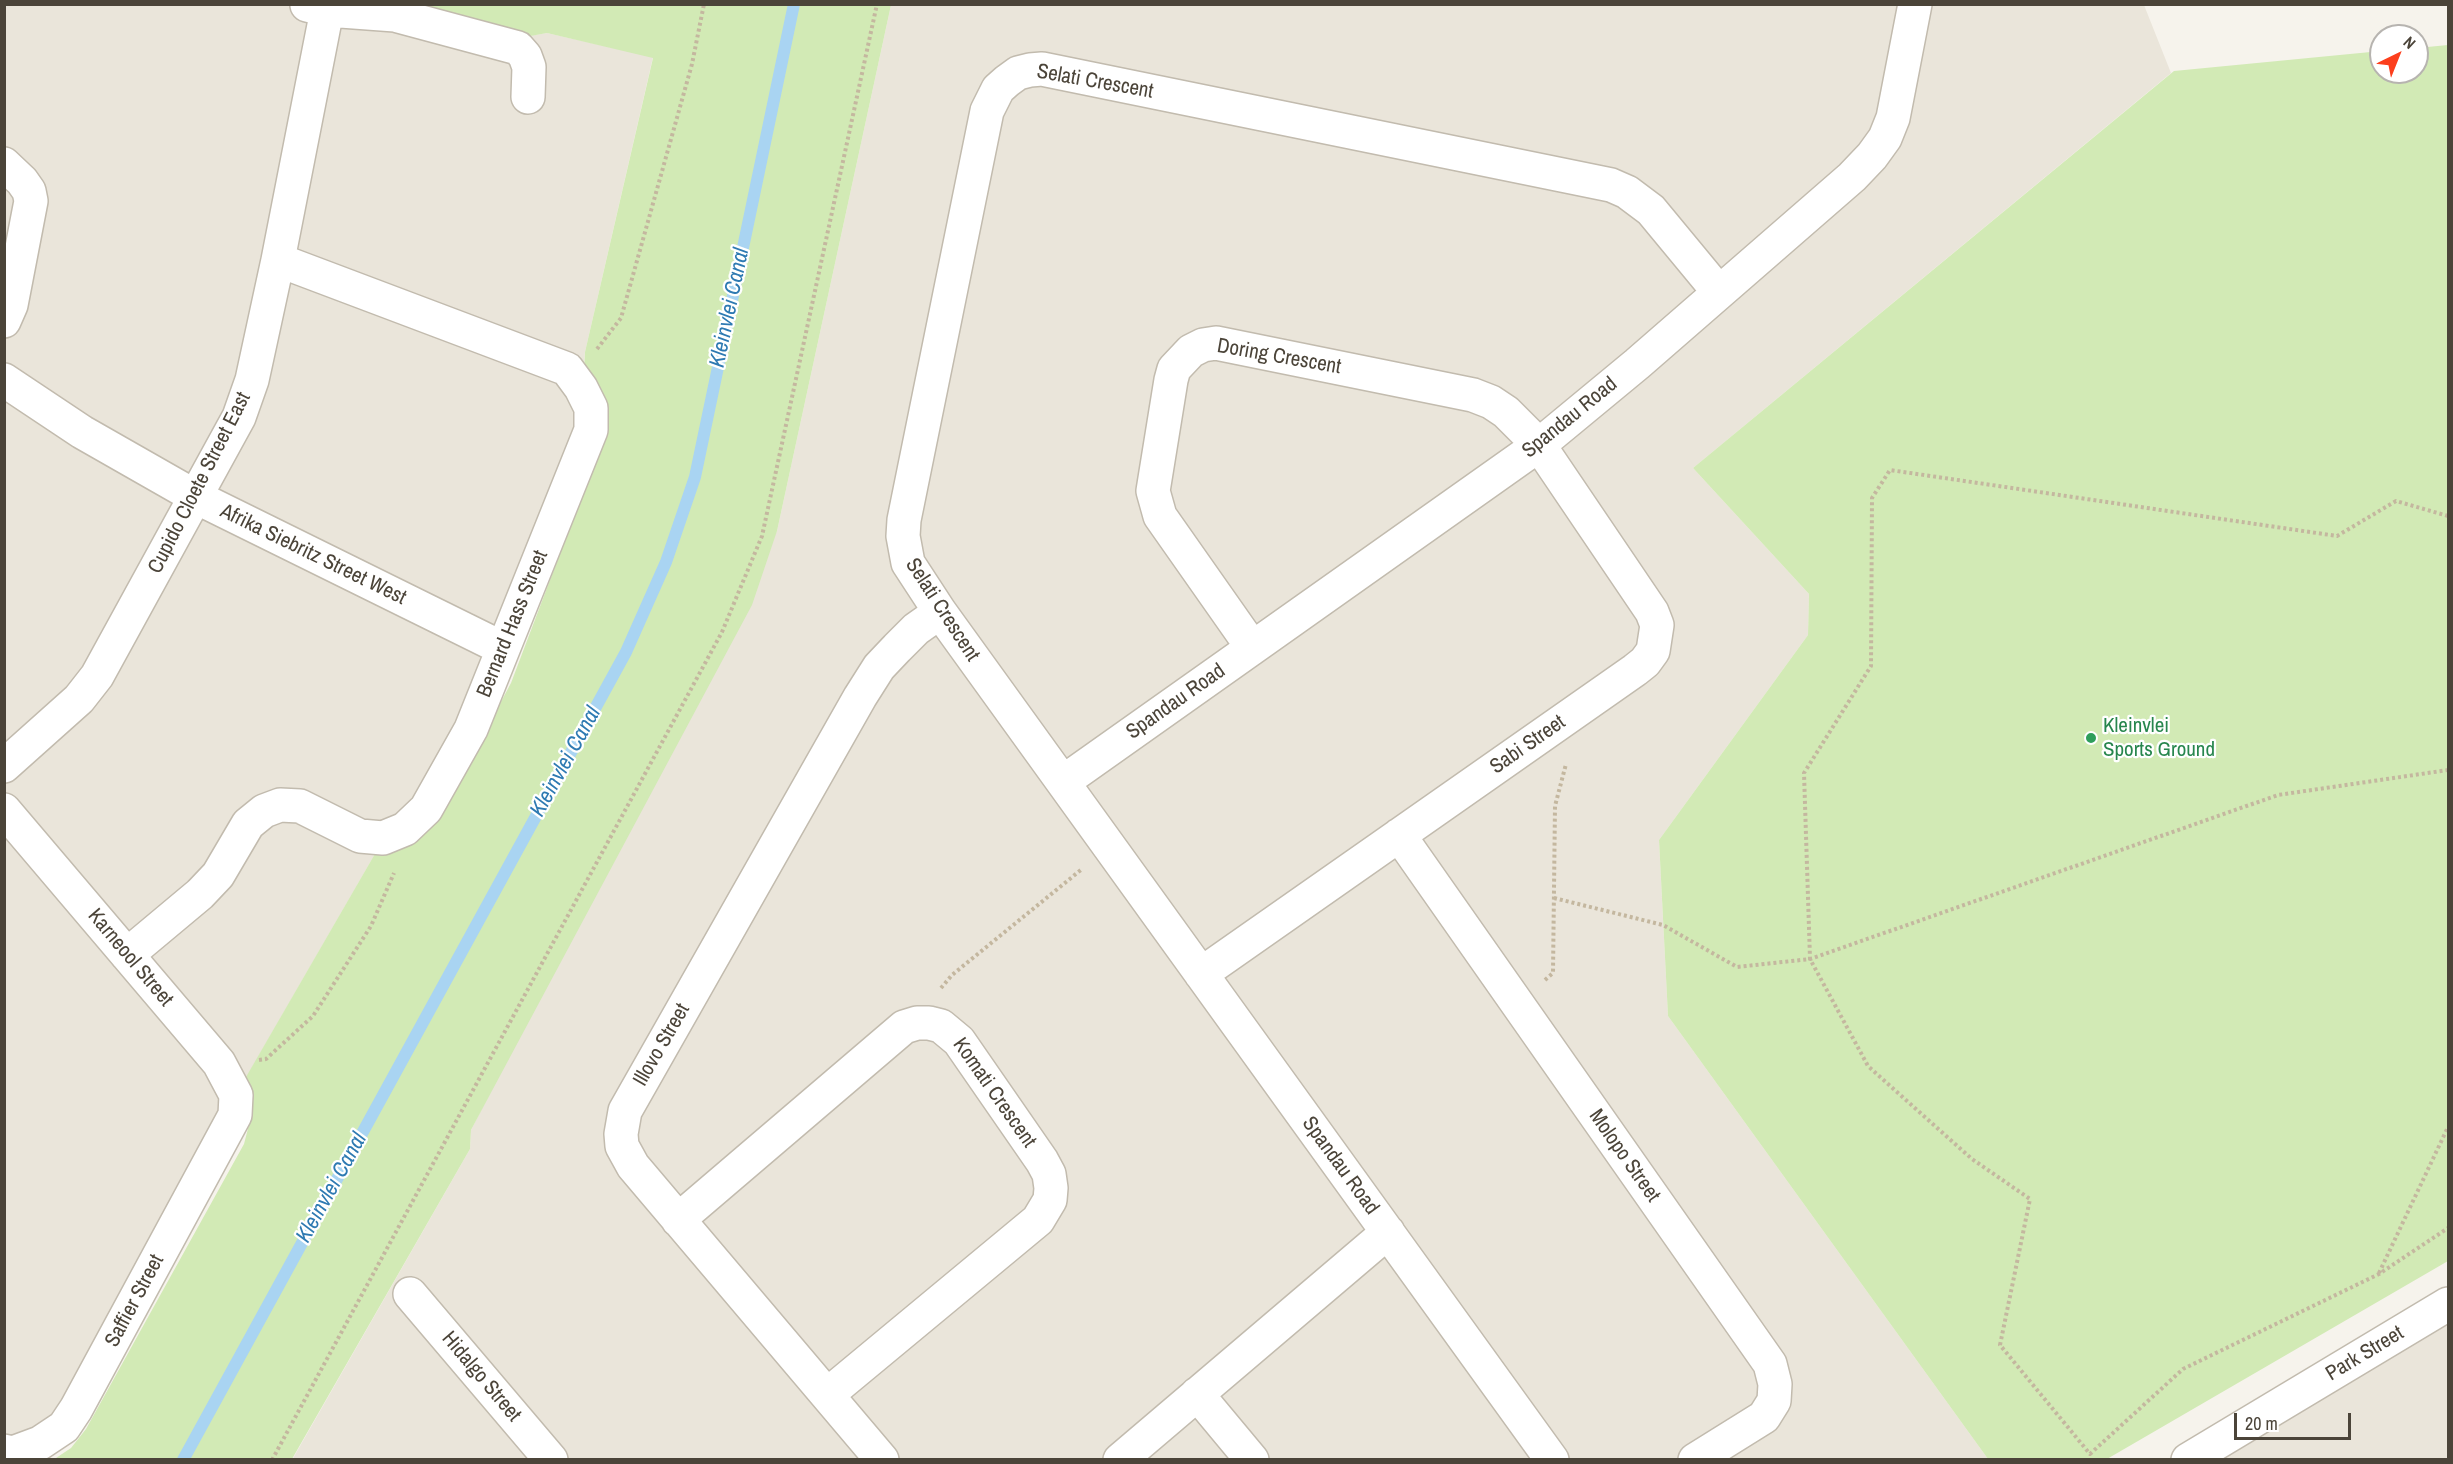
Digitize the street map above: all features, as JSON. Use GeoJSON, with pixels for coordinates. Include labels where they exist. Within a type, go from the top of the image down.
{"type":"FeatureCollection","features":[{"type":"Feature","properties":{"kind":"street","name":"Spandau Road"},"geometry":{"type":"LineString","coordinates":[[1120,1460],[1388,1232],[1063,782],[1539,445],[1637,364],[1718,291],[1852,177],[1885,138],[1893,118],[1915,4]]}},
{"type":"Feature","properties":{"kind":"street","name":"Cupido Cloete Street East"},"geometry":{"type":"LineString","coordinates":[[4,766],[79,699],[97,676],[239,417],[252,380],[278,260],[316,7],[395,15],[518,48],[525,56],[529,67],[528,97]]}},
{"type":"Feature","properties":{"kind":"street","name":"Selati Crescent"},"geometry":{"type":"LineString","coordinates":[[1063,782],[940,612],[908,563],[903,536],[904,520],[987,111],[998,89],[1018,74],[1042,69],[1611,185],[1627,192],[1651,210],[1718,291]]}},
{"type":"Feature","properties":{"kind":"street"},"geometry":{"type":"LineString","coordinates":[[4,164],[22,181],[29,191],[31,201],[11,305],[4,321]]}},
{"type":"Feature","properties":{"kind":"street"},"geometry":{"type":"LineString","coordinates":[[278,260],[567,369]]}},
{"type":"Feature","properties":{"kind":"street","name":"Doring Crescent"},"geometry":{"type":"LineString","coordinates":[[1252,647],[1168,527],[1155,503],[1153,479],[1170,380],[1174,369],[1191,351],[1203,345],[1229,345],[1473,395],[1491,402],[1506,412],[1539,445]]}},
{"type":"Feature","properties":{"kind":"street","name":"Bernard Hass Street"},"geometry":{"type":"LineString","coordinates":[[127,955],[200,894],[218,875],[248,824],[264,811],[280,805],[300,806],[360,836],[383,837],[405,829],[426,809],[471,729],[591,430],[591,408],[581,388],[567,369]]}},
{"type":"Feature","properties":{"kind":"street","name":"Afrika Siebritz Street West"},"geometry":{"type":"LineString","coordinates":[[4,381],[82,432],[196,497],[502,648]]}},
{"type":"Feature","properties":{"kind":"street","name":"Sabi Street"},"geometry":{"type":"LineString","coordinates":[[1202,974],[1635,670],[1653,651],[1657,625],[1652,612],[1539,445]]}},
{"type":"Feature","properties":{"kind":"street","name":"Illovo Street"},"geometry":{"type":"LineString","coordinates":[[882,1460],[626,1157],[621,1134],[625,1111],[879,667],[916,629],[940,612]]}},
{"type":"Feature","properties":{"kind":"street","name":"Karneool Street"},"geometry":{"type":"LineString","coordinates":[[4,810],[219,1063],[236,1095],[235,1115]]}},
{"type":"Feature","properties":{"kind":"street","name":"Molopo Street"},"geometry":{"type":"LineString","coordinates":[[1399,835],[1770,1364],[1775,1384],[1774,1401],[1764,1417],[1695,1460]]}},
{"type":"Feature","properties":{"kind":"street"},"geometry":{"type":"LineString","coordinates":[[678,1220],[893,1035],[904,1027],[917,1023]]}},
{"type":"Feature","properties":{"kind":"street","name":"Komati Crescent"},"geometry":{"type":"LineString","coordinates":[[827,1395],[1038,1220],[1050,1200],[1050,1181],[1042,1161],[959,1041],[941,1026],[917,1023]]}},
{"type":"Feature","properties":{"kind":"street","name":"Saffier Street"},"geometry":{"type":"LineString","coordinates":[[4,1450],[13,1453],[40,1443],[64,1427],[76,1409],[235,1115]]}},
{"type":"Feature","properties":{"kind":"street"},"geometry":{"type":"LineString","coordinates":[[1388,1232],[1552,1460]]}},
{"type":"Feature","properties":{"kind":"street","name":"Hidalgo Street"},"geometry":{"type":"LineString","coordinates":[[410,1294],[551,1460]]}},
{"type":"Feature","properties":{"kind":"street","name":"Park Street"},"geometry":{"type":"LineString","coordinates":[[2188,1460],[2448,1305]]}},
{"type":"Feature","properties":{"kind":"street"},"geometry":{"type":"LineString","coordinates":[[1197,1395],[1252,1460]]}},
{"type":"Feature","properties":{"kind":"path"},"geometry":{"type":"LineString","coordinates":[[567,369],[592,356],[621,318],[692,64],[704,4]]}},
{"type":"Feature","properties":{"kind":"path"},"geometry":{"type":"LineString","coordinates":[[272,1460],[722,632],[762,536],[877,4]]}},
{"type":"Feature","properties":{"kind":"path"},"geometry":{"type":"LineString","coordinates":[[2448,516],[2396,501],[2337,536],[1890,470],[1872,498],[1871,666],[1804,773],[1810,959],[1868,1066],[1972,1159],[2030,1199],[2000,1345],[2090,1454],[2183,1370],[2379,1274],[2448,1228]]}},
{"type":"Feature","properties":{"kind":"path"},"geometry":{"type":"LineString","coordinates":[[1516,1002],[1553,973],[1555,806],[1566,763]]}},
{"type":"Feature","properties":{"kind":"path"},"geometry":{"type":"LineString","coordinates":[[1554,898],[1663,926],[1737,967],[1810,959],[2278,795],[2448,770]]}},
{"type":"Feature","properties":{"kind":"path"},"geometry":{"type":"LineString","coordinates":[[219,1063],[266,1059],[313,1016],[371,926],[398,864],[405,829]]}},
{"type":"Feature","properties":{"kind":"path"},"geometry":{"type":"LineString","coordinates":[[917,1023],[952,975],[1111,848]]}},
{"type":"Feature","properties":{"kind":"path"},"geometry":{"type":"LineString","coordinates":[[2379,1274],[2448,1127]]}},
{"type":"Feature","properties":{"kind":"shaded area"},"geometry":{"type":"Polygon","coordinates":[[[5,5],[317,5],[504,40],[547,33],[653,57],[585,352],[582,383],[594,407],[474,731],[383,840],[238,1092],[80,1412],[5,1460],[5,5]]]}},
{"type":"Feature","properties":{"kind":"shaded area"},"geometry":{"type":"Polygon","coordinates":[[[891,5],[2144,5],[2171,73],[1693,468],[1809,594],[1808,635],[1659,840],[1668,1016],[1988,1459],[292,1460],[470,1149],[471,1130],[777,531],[891,5]]]}},
{"type":"Feature","properties":{"kind":"shaded area"},"geometry":{"type":"Polygon","coordinates":[[[2448,1299],[2448,1459],[2176,1459],[2448,1299]]]}},
{"type":"Feature","properties":{"kind":"green space"},"geometry":{"type":"Polygon","coordinates":[[[389,5],[891,5],[777,531],[752,605],[471,1130],[470,1149],[292,1459],[53,1460],[71,1448],[86,1429],[244,1144],[251,1117],[250,1090],[246,1077],[376,852],[443,810],[511,683],[603,440],[608,419],[597,391],[584,369],[585,352],[653,58],[547,33],[514,39],[389,5]]]}},
{"type":"Feature","properties":{"kind":"green space","name":"Kleinvlei Sports Ground"},"geometry":{"type":"Polygon","coordinates":[[[2448,45],[2448,1261],[2107,1459],[1988,1459],[1668,1016],[1659,840],[1808,635],[1809,594],[1693,468],[2174,71],[2369,52],[2369,84],[2429,84],[2429,47],[2448,45]]]}},
{"type":"Feature","properties":{"kind":"waterway","name":"Kleinvlei Canal"},"geometry":{"type":"LineString","coordinates":[[183,1460],[626,652],[666,562],[695,477],[794,4]]}},
{"type":"Feature","properties":{"kind":"place","name":"Kleinvlei Sports Ground"},"geometry":{"type":"Point","coordinates":[2091,738]}}]}
